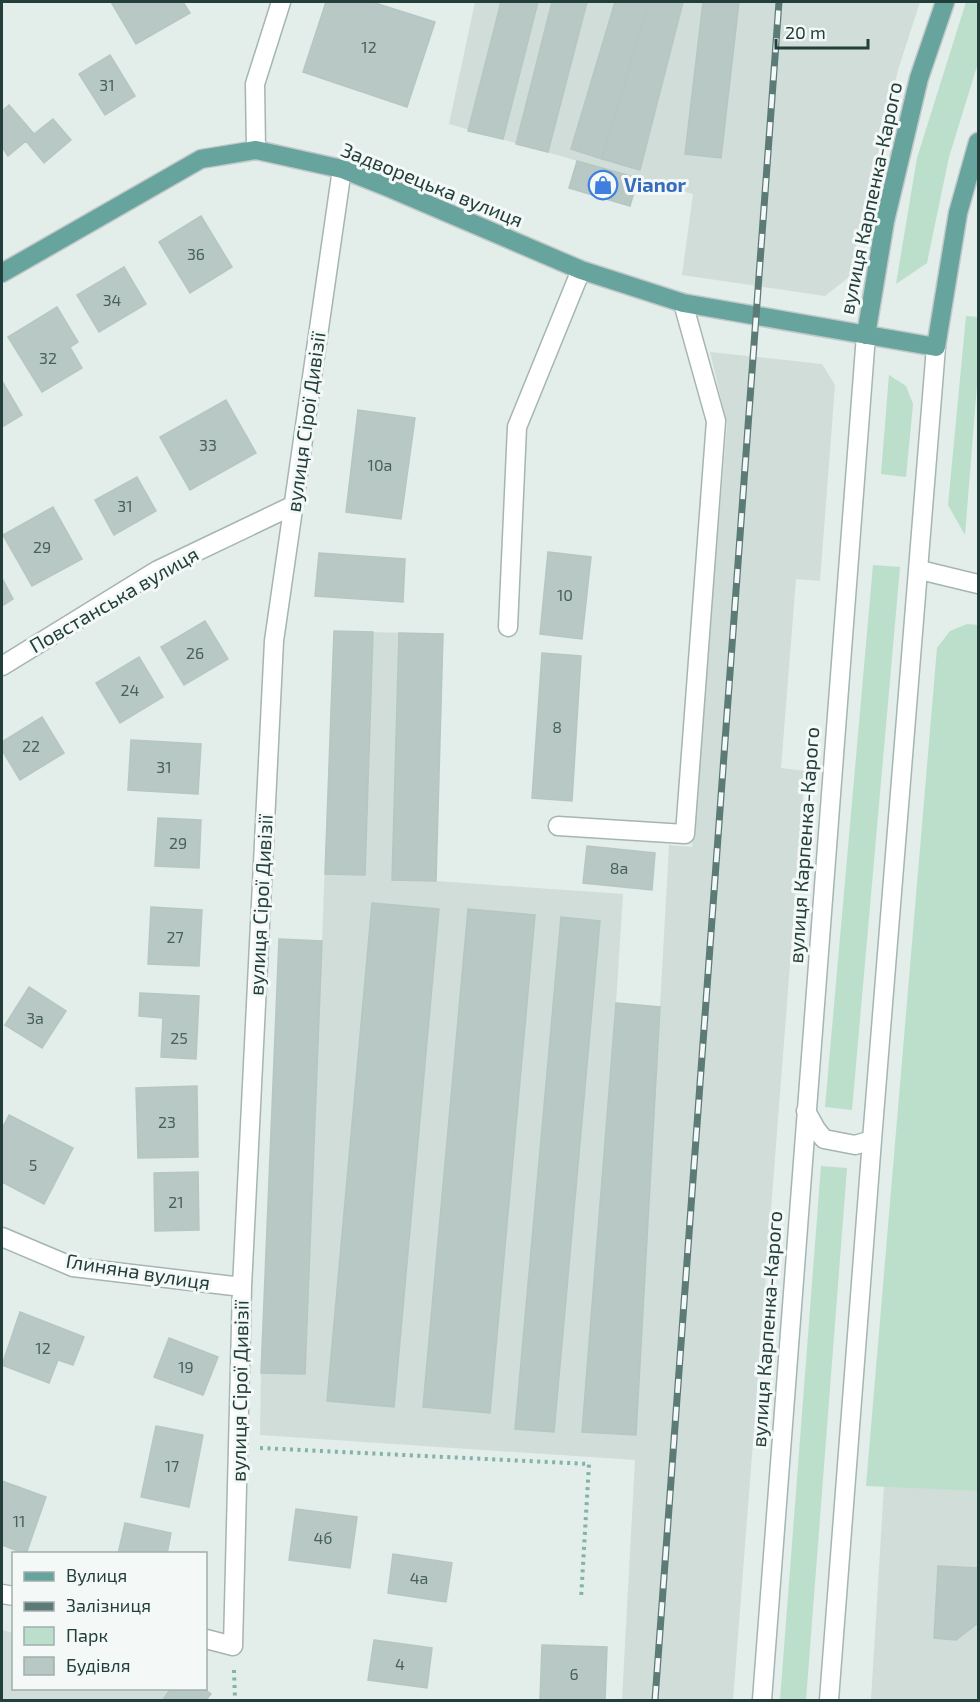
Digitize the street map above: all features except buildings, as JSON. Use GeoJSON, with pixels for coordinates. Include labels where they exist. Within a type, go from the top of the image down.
{"type":"FeatureCollection","features":[{"type":"Feature","properties":{"kind":"main road","name":"вулиця Карпенка-Карого"},"geometry":{"type":"LineString","coordinates":[[866,335],[887,210],[919,78],[945,2]]}},
{"type":"Feature","properties":{"kind":"main road"},"geometry":{"type":"LineString","coordinates":[[936,347],[958,213],[978,142]]}},
{"type":"Feature","properties":{"kind":"main road","name":"Задворецька вулиця"},"geometry":{"type":"LineString","coordinates":[[2,273],[201,159],[256,150],[342,169],[581,270],[683,303],[936,347]]}},
{"type":"Feature","properties":{"kind":"street"},"geometry":{"type":"LineString","coordinates":[[256,150],[255,84],[281,2]]}},
{"type":"Feature","properties":{"kind":"street","name":"вулиця Сірої Дивізії"},"geometry":{"type":"LineString","coordinates":[[233,1646],[242,1287],[274,641],[342,169]]}},
{"type":"Feature","properties":{"kind":"street"},"geometry":{"type":"LineString","coordinates":[[508,627],[517,427],[581,270]]}},
{"type":"Feature","properties":{"kind":"street"},"geometry":{"type":"LineString","coordinates":[[558,826],[685,834],[716,421],[683,303]]}},
{"type":"Feature","properties":{"kind":"street","name":"вулиця Карпенка-Карого"},"geometry":{"type":"LineString","coordinates":[[762,1701],[866,335]]}},
{"type":"Feature","properties":{"kind":"street"},"geometry":{"type":"LineString","coordinates":[[829,1701],[936,347]]}},
{"type":"Feature","properties":{"kind":"street","name":"Повстанська вулиця"},"geometry":{"type":"LineString","coordinates":[[2,666],[158,570],[294,506]]}},
{"type":"Feature","properties":{"kind":"street"},"geometry":{"type":"LineString","coordinates":[[920,570],[978,584]]}},
{"type":"Feature","properties":{"kind":"street"},"geometry":{"type":"LineString","coordinates":[[806,1109],[824,1139],[855,1145],[872,1140]]}},
{"type":"Feature","properties":{"kind":"street","name":"Глиняна вулиця"},"geometry":{"type":"LineString","coordinates":[[2,1237],[73,1266],[242,1287]]}},
{"type":"Feature","properties":{"kind":"street"},"geometry":{"type":"LineString","coordinates":[[207,1640],[233,1646]]}},
{"type":"Feature","properties":{"kind":"path"},"geometry":{"type":"LineString","coordinates":[[238,1447],[589,1464],[581,1599]]}},
{"type":"Feature","properties":{"kind":"path"},"geometry":{"type":"LineString","coordinates":[[233,1646],[235,1701]]}},
{"type":"Feature","properties":{"kind":"shaded area"},"geometry":{"type":"Polygon","coordinates":[[[475,2],[920,2],[898,70],[849,277],[825,296],[682,275],[693,194],[449,124],[475,2]]]}},
{"type":"Feature","properties":{"kind":"shaded area"},"geometry":{"type":"Polygon","coordinates":[[[710,352],[822,364],[835,385],[820,581],[796,579],[781,768],[805,771],[733,1700],[622,1700],[635,1460],[260,1435],[279,939],[322,941],[334,631],[443,634],[436,881],[623,894],[616,1003],[660,1007],[669,845],[692,847],[727,424],[710,352]]]}},
{"type":"Feature","properties":{"kind":"shaded area"},"geometry":{"type":"Polygon","coordinates":[[[884,1486],[978,1491],[978,1700],[871,1700],[884,1486]]]}},
{"type":"Feature","properties":{"kind":"shaded area"},"geometry":{"type":"Polygon","coordinates":[[[2,1630],[12,1633],[12,1690],[206,1690],[211,1694],[207,1700],[2,1700],[2,1630]]]}},
{"type":"Feature","properties":{"kind":"green space"},"geometry":{"type":"Polygon","coordinates":[[[966,2],[978,2],[978,63],[949,157],[927,263],[896,284],[917,158],[966,2]]]}},
{"type":"Feature","properties":{"kind":"green space"},"geometry":{"type":"Polygon","coordinates":[[[966,316],[978,317],[978,372],[965,535],[948,505],[966,316]]]}},
{"type":"Feature","properties":{"kind":"green space"},"geometry":{"type":"Polygon","coordinates":[[[889,375],[906,386],[913,404],[906,477],[881,474],[889,375]]]}},
{"type":"Feature","properties":{"kind":"green space"},"geometry":{"type":"Polygon","coordinates":[[[873,565],[900,567],[852,1110],[825,1107],[873,565]]]}},
{"type":"Feature","properties":{"kind":"green space"},"geometry":{"type":"Polygon","coordinates":[[[967,624],[978,625],[978,1491],[866,1486],[937,648],[950,631],[967,624]]]}},
{"type":"Feature","properties":{"kind":"green space"},"geometry":{"type":"Polygon","coordinates":[[[821,1166],[847,1168],[806,1700],[780,1700],[821,1166]]]}},
{"type":"Feature","properties":{"kind":"railway"},"geometry":{"type":"LineString","coordinates":[[655,1700],[779,2]]}},
{"type":"Feature","properties":{"kind":"place","name":"Vianor"},"geometry":{"type":"Point","coordinates":[603,185]}}]}
